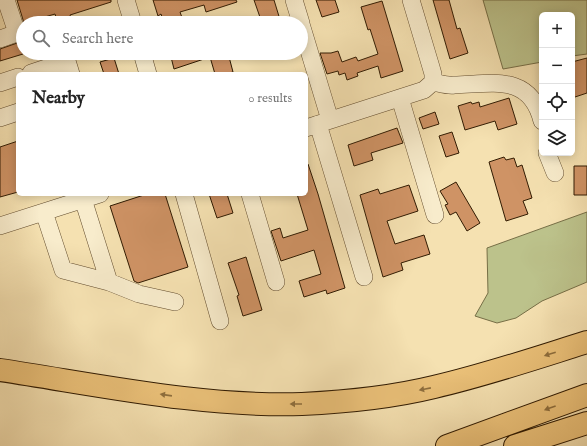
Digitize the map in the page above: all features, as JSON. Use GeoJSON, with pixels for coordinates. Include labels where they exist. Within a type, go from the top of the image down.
{"type":"FeatureCollection","features":[{"type":"Feature","properties":{"kind":"highway"},"geometry":{"type":"LineString","coordinates":[[0,370],[190,399],[259,404],[303,404],[375,397],[433,388],[587,342]]}},
{"type":"Feature","properties":{"kind":"highway"},"geometry":{"type":"LineString","coordinates":[[447,446],[587,395]]}},
{"type":"Feature","properties":{"kind":"highway"},"geometry":{"type":"LineString","coordinates":[[515,446],[587,423]]}},
{"type":"Feature","properties":{"kind":"street"},"geometry":{"type":"LineString","coordinates":[[6,0],[16,30]]}},
{"type":"Feature","properties":{"kind":"street"},"geometry":{"type":"LineString","coordinates":[[126,0],[131,16]]}},
{"type":"Feature","properties":{"kind":"street"},"geometry":{"type":"LineString","coordinates":[[294,0],[299,16]]}},
{"type":"Feature","properties":{"kind":"street"},"geometry":{"type":"LineString","coordinates":[[318,124],[424,90],[433,82],[433,74],[411,0]]}},
{"type":"Feature","properties":{"kind":"street"},"geometry":{"type":"LineString","coordinates":[[0,39],[16,33]]}},
{"type":"Feature","properties":{"kind":"street"},"geometry":{"type":"LineString","coordinates":[[144,60],[147,72]]}},
{"type":"Feature","properties":{"kind":"street"},"geometry":{"type":"LineString","coordinates":[[307,60],[318,124],[364,277]]}},
{"type":"Feature","properties":{"kind":"street"},"geometry":{"type":"LineString","coordinates":[[36,72],[67,61],[70,72]]}},
{"type":"Feature","properties":{"kind":"street"},"geometry":{"type":"LineString","coordinates":[[0,83],[16,78]]}},
{"type":"Feature","properties":{"kind":"street"},"geometry":{"type":"LineString","coordinates":[[433,82],[452,86],[493,83],[504,83],[514,86],[524,90],[530,95],[540,111],[542,120]]}},
{"type":"Feature","properties":{"kind":"street"},"geometry":{"type":"LineString","coordinates":[[400,98],[435,215]]}},
{"type":"Feature","properties":{"kind":"street"},"geometry":{"type":"LineString","coordinates":[[0,118],[16,113]]}},
{"type":"Feature","properties":{"kind":"street"},"geometry":{"type":"LineString","coordinates":[[548,156],[555,174]]}},
{"type":"Feature","properties":{"kind":"street"},"geometry":{"type":"LineString","coordinates":[[0,226],[44,212],[75,199],[90,196]]}},
{"type":"Feature","properties":{"kind":"street"},"geometry":{"type":"LineString","coordinates":[[185,196],[220,321]]}},
{"type":"Feature","properties":{"kind":"street"},"geometry":{"type":"LineString","coordinates":[[251,196],[276,282]]}},
{"type":"Feature","properties":{"kind":"street"},"geometry":{"type":"LineString","coordinates":[[75,199],[109,282]]}},
{"type":"Feature","properties":{"kind":"street"},"geometry":{"type":"LineString","coordinates":[[44,212],[63,270],[109,282],[139,294],[175,302]]}},
{"type":"Feature","properties":{"kind":"green space"},"geometry":{"type":"Polygon","coordinates":[[[483,0],[587,0],[587,54],[575,56],[575,12],[539,12],[539,63],[503,69],[483,0]]]}},
{"type":"Feature","properties":{"kind":"green space"},"geometry":{"type":"Polygon","coordinates":[[[587,212],[587,282],[542,301],[516,318],[497,323],[475,316],[488,293],[487,248],[587,212]]]}},
{"type":"Feature","properties":{"kind":"building"},"geometry":{"type":"Polygon","coordinates":[[[17,0],[111,0],[111,2],[70,16],[56,16],[55,14],[48,16],[22,16],[17,0]]]}},
{"type":"Feature","properties":{"kind":"building"},"geometry":{"type":"Polygon","coordinates":[[[153,0],[236,0],[237,2],[206,12],[204,5],[180,12],[181,16],[162,16],[161,14],[158,16],[153,0]]]}},
{"type":"Feature","properties":{"kind":"building"},"geometry":{"type":"Polygon","coordinates":[[[254,0],[274,0],[279,16],[260,16],[254,0]]]}},
{"type":"Feature","properties":{"kind":"building"},"geometry":{"type":"Polygon","coordinates":[[[316,0],[335,0],[339,12],[322,17],[316,0]]]}},
{"type":"Feature","properties":{"kind":"building"},"geometry":{"type":"Polygon","coordinates":[[[433,0],[449,0],[457,29],[460,28],[468,53],[450,59],[433,0]]]}},
{"type":"Feature","properties":{"kind":"building"},"geometry":{"type":"Polygon","coordinates":[[[382,1],[403,71],[381,78],[378,66],[357,73],[358,76],[347,80],[345,73],[339,75],[338,71],[327,74],[320,53],[331,53],[338,51],[342,62],[356,57],[358,61],[378,54],[370,29],[368,30],[361,7],[382,1]]]}},
{"type":"Feature","properties":{"kind":"building"},"geometry":{"type":"Polygon","coordinates":[[[16,43],[16,56],[0,61],[0,49],[16,43]]]}},
{"type":"Feature","properties":{"kind":"building"},"geometry":{"type":"Polygon","coordinates":[[[587,58],[587,93],[575,97],[575,84],[575,61],[587,58]]]}},
{"type":"Feature","properties":{"kind":"building"},"geometry":{"type":"Polygon","coordinates":[[[115,60],[118,72],[103,72],[100,62],[115,60]]]}},
{"type":"Feature","properties":{"kind":"building"},"geometry":{"type":"Polygon","coordinates":[[[172,60],[201,60],[174,69],[172,60]]]}},
{"type":"Feature","properties":{"kind":"building"},"geometry":{"type":"Polygon","coordinates":[[[211,60],[230,60],[233,72],[214,72],[211,60]]]}},
{"type":"Feature","properties":{"kind":"building"},"geometry":{"type":"Polygon","coordinates":[[[509,98],[517,124],[498,130],[495,121],[465,130],[458,106],[471,102],[472,104],[479,102],[480,107],[509,98]]]}},
{"type":"Feature","properties":{"kind":"building"},"geometry":{"type":"Polygon","coordinates":[[[435,112],[439,124],[423,129],[419,118],[435,112]]]}},
{"type":"Feature","properties":{"kind":"building"},"geometry":{"type":"Polygon","coordinates":[[[397,128],[403,143],[371,153],[373,160],[354,166],[348,145],[397,128]]]}},
{"type":"Feature","properties":{"kind":"building"},"geometry":{"type":"Polygon","coordinates":[[[452,132],[459,153],[446,157],[439,136],[452,132]]]}},
{"type":"Feature","properties":{"kind":"building"},"geometry":{"type":"Polygon","coordinates":[[[16,142],[16,193],[0,197],[0,147],[16,142]]]}},
{"type":"Feature","properties":{"kind":"building"},"geometry":{"type":"Polygon","coordinates":[[[504,157],[506,160],[514,158],[517,167],[522,165],[532,198],[523,201],[528,214],[506,221],[489,162],[504,157]]]}},
{"type":"Feature","properties":{"kind":"building"},"geometry":{"type":"Polygon","coordinates":[[[308,164],[345,288],[327,294],[326,290],[304,297],[299,281],[321,274],[314,250],[281,261],[271,231],[280,228],[283,238],[308,230],[298,196],[308,196],[308,164]]]}},
{"type":"Feature","properties":{"kind":"building"},"geometry":{"type":"Polygon","coordinates":[[[574,166],[587,166],[587,195],[574,195],[574,166]]]}},
{"type":"Feature","properties":{"kind":"building"},"geometry":{"type":"Polygon","coordinates":[[[456,182],[480,223],[467,231],[456,212],[450,215],[445,205],[448,204],[440,191],[456,182]]]}},
{"type":"Feature","properties":{"kind":"building"},"geometry":{"type":"Polygon","coordinates":[[[409,185],[418,211],[387,221],[395,244],[424,235],[430,254],[401,263],[403,270],[383,277],[360,195],[378,189],[380,194],[409,185]]]}},
{"type":"Feature","properties":{"kind":"building"},"geometry":{"type":"Polygon","coordinates":[[[141,196],[166,196],[188,267],[138,283],[134,281],[110,206],[141,196]]]}},
{"type":"Feature","properties":{"kind":"building"},"geometry":{"type":"Polygon","coordinates":[[[210,196],[228,196],[233,213],[217,218],[210,196]]]}},
{"type":"Feature","properties":{"kind":"building"},"geometry":{"type":"Polygon","coordinates":[[[246,257],[262,310],[243,316],[237,296],[239,295],[228,263],[246,257]]]}}]}
